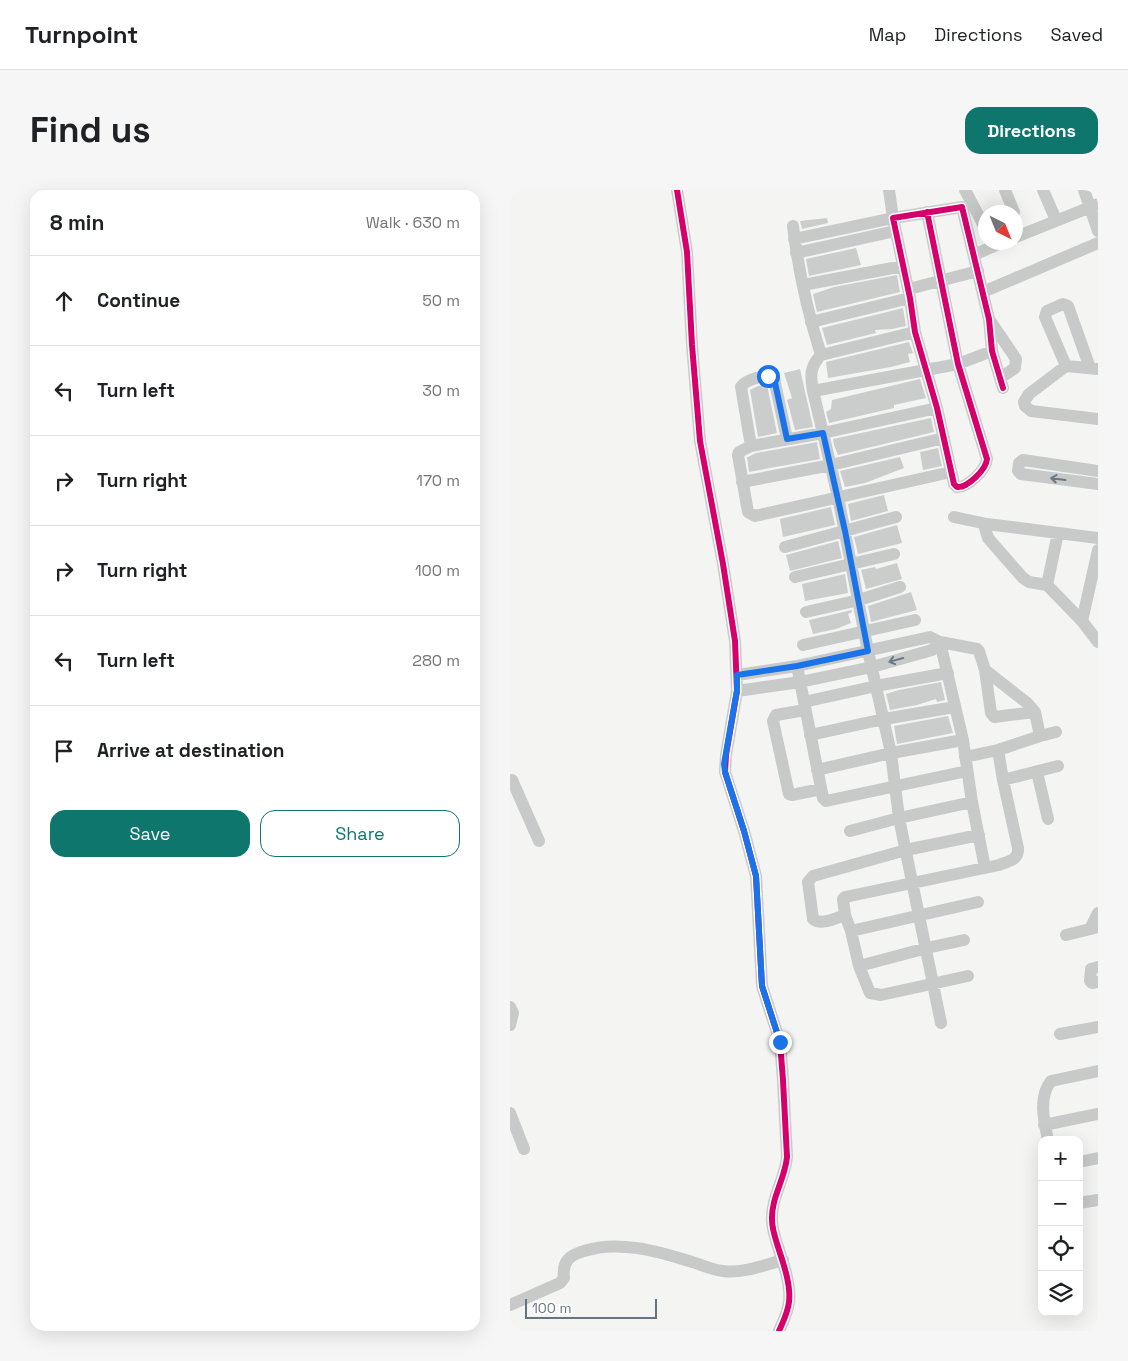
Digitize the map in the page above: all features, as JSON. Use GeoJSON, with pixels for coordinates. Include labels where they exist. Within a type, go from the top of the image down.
{"type":"FeatureCollection","features":[{"type":"Feature","properties":{"kind":"street"},"geometry":{"type":"LineString","coordinates":[[677,190],[688,252],[692,344],[700,441],[735,641],[737,690],[724,764],[756,876],[762,986],[780,1042],[787,1157],[786,1167],[775,1198],[772,1222],[790,1293],[789,1304],[779,1331]]}},
{"type":"Feature","properties":{"kind":"street"},"geometry":{"type":"LineString","coordinates":[[890,190],[895,231],[910,293],[915,332],[937,408],[955,486],[962,487],[984,469],[987,460],[958,364],[927,212]]}},
{"type":"Feature","properties":{"kind":"street"},"geometry":{"type":"LineString","coordinates":[[960,190],[962,207],[989,320],[992,351],[1002,383],[1015,368],[1016,359],[989,320]]}},
{"type":"Feature","properties":{"kind":"street"},"geometry":{"type":"LineString","coordinates":[[965,190],[978,215]]}},
{"type":"Feature","properties":{"kind":"street"},"geometry":{"type":"LineString","coordinates":[[1005,190],[1011,205]]}},
{"type":"Feature","properties":{"kind":"street"},"geometry":{"type":"LineString","coordinates":[[1043,190],[1056,220]]}},
{"type":"Feature","properties":{"kind":"street"},"geometry":{"type":"LineString","coordinates":[[1084,190],[1094,205],[1098,230]]}},
{"type":"Feature","properties":{"kind":"street"},"geometry":{"type":"LineString","coordinates":[[1023,234],[1094,205]]}},
{"type":"Feature","properties":{"kind":"street"},"geometry":{"type":"LineString","coordinates":[[794,239],[893,218],[962,207]]}},
{"type":"Feature","properties":{"kind":"street"},"geometry":{"type":"LineString","coordinates":[[793,226],[796,253],[811,322],[821,355]]}},
{"type":"Feature","properties":{"kind":"street"},"geometry":{"type":"LineString","coordinates":[[796,253],[895,231]]}},
{"type":"Feature","properties":{"kind":"street"},"geometry":{"type":"LineString","coordinates":[[983,292],[1098,243]]}},
{"type":"Feature","properties":{"kind":"street"},"geometry":{"type":"LineString","coordinates":[[974,255],[984,250]]}},
{"type":"Feature","properties":{"kind":"street"},"geometry":{"type":"LineString","coordinates":[[803,285],[903,266]]}},
{"type":"Feature","properties":{"kind":"street"},"geometry":{"type":"LineString","coordinates":[[811,322],[910,293],[941,280],[978,270]]}},
{"type":"Feature","properties":{"kind":"street"},"geometry":{"type":"LineString","coordinates":[[1066,366],[1045,316],[1047,311],[1063,304],[1068,306],[1094,369],[1066,366],[1029,394],[1024,402],[1025,406],[1031,411],[1098,419]]}},
{"type":"Feature","properties":{"kind":"street"},"geometry":{"type":"LineString","coordinates":[[915,332],[821,355],[815,361],[810,377],[838,497],[864,632],[891,753],[900,818],[941,1023]]}},
{"type":"Feature","properties":{"kind":"street"},"geometry":{"type":"LineString","coordinates":[[813,391],[958,364],[992,351]]}},
{"type":"Feature","properties":{"kind":"street"},"geometry":{"type":"LineString","coordinates":[[751,446],[741,388],[748,381],[768,376],[774,378],[787,439]]}},
{"type":"Feature","properties":{"kind":"street"},"geometry":{"type":"LineString","coordinates":[[937,408],[823,433],[751,446],[739,452],[748,512],[755,516],[951,472]]}},
{"type":"Feature","properties":{"kind":"street"},"geometry":{"type":"LineString","coordinates":[[742,482],[831,465],[944,438]]}},
{"type":"Feature","properties":{"kind":"street"},"geometry":{"type":"LineString","coordinates":[[1098,471],[1023,460],[1019,463],[1018,471],[1021,474],[1098,484]]}},
{"type":"Feature","properties":{"kind":"street"},"geometry":{"type":"LineString","coordinates":[[785,547],[896,516]]}},
{"type":"Feature","properties":{"kind":"street"},"geometry":{"type":"LineString","coordinates":[[954,517],[987,524],[1098,538]]}},
{"type":"Feature","properties":{"kind":"street"},"geometry":{"type":"LineString","coordinates":[[987,524],[984,528],[988,538],[1023,578],[1029,582],[1047,585],[1082,621],[1098,642]]}},
{"type":"Feature","properties":{"kind":"street"},"geometry":{"type":"LineString","coordinates":[[1047,585],[1058,533]]}},
{"type":"Feature","properties":{"kind":"street"},"geometry":{"type":"LineString","coordinates":[[1082,621],[1098,550]]}},
{"type":"Feature","properties":{"kind":"street"},"geometry":{"type":"LineString","coordinates":[[795,577],[894,554]]}},
{"type":"Feature","properties":{"kind":"street"},"geometry":{"type":"LineString","coordinates":[[806,612],[858,600],[900,587]]}},
{"type":"Feature","properties":{"kind":"street"},"geometry":{"type":"LineString","coordinates":[[803,645],[915,620]]}},
{"type":"Feature","properties":{"kind":"street"},"geometry":{"type":"LineString","coordinates":[[737,675],[797,666],[930,638],[940,642],[977,649],[985,670],[994,717],[1034,712]]}},
{"type":"Feature","properties":{"kind":"street"},"geometry":{"type":"LineString","coordinates":[[737,690],[800,682],[872,667],[932,650],[940,642]]}},
{"type":"Feature","properties":{"kind":"street"},"geometry":{"type":"LineString","coordinates":[[940,642],[963,740],[972,802],[985,868]]}},
{"type":"Feature","properties":{"kind":"street"},"geometry":{"type":"LineString","coordinates":[[797,666],[823,798],[830,801],[967,771]]}},
{"type":"Feature","properties":{"kind":"street"},"geometry":{"type":"LineString","coordinates":[[985,670],[1027,703],[1034,712],[1040,736]]}},
{"type":"Feature","properties":{"kind":"street"},"geometry":{"type":"LineString","coordinates":[[821,789],[789,794],[773,721],[776,715],[876,686],[948,673]]}},
{"type":"Feature","properties":{"kind":"street"},"geometry":{"type":"LineString","coordinates":[[810,735],[884,719],[955,707]]}},
{"type":"Feature","properties":{"kind":"street"},"geometry":{"type":"LineString","coordinates":[[966,757],[998,750],[1056,732]]}},
{"type":"Feature","properties":{"kind":"street"},"geometry":{"type":"LineString","coordinates":[[817,770],[891,753],[963,740]]}},
{"type":"Feature","properties":{"kind":"street"},"geometry":{"type":"LineString","coordinates":[[968,976],[880,995],[870,993],[859,966],[851,931],[845,915],[843,899],[845,897],[914,884],[1014,860],[1018,854],[998,750]]}},
{"type":"Feature","properties":{"kind":"street"},"geometry":{"type":"LineString","coordinates":[[1003,780],[1058,766]]}},
{"type":"Feature","properties":{"kind":"street"},"geometry":{"type":"LineString","coordinates":[[1037,772],[1048,819]]}},
{"type":"Feature","properties":{"kind":"street"},"geometry":{"type":"LineString","coordinates":[[514,779],[539,841]]}},
{"type":"Feature","properties":{"kind":"street"},"geometry":{"type":"LineString","coordinates":[[850,831],[972,802]]}},
{"type":"Feature","properties":{"kind":"street"},"geometry":{"type":"LineString","coordinates":[[845,915],[822,922],[816,922],[813,919],[809,879],[813,876],[906,850],[979,835]]}},
{"type":"Feature","properties":{"kind":"street"},"geometry":{"type":"LineString","coordinates":[[851,931],[978,902]]}},
{"type":"Feature","properties":{"kind":"street"},"geometry":{"type":"LineString","coordinates":[[1066,935],[1094,928],[1098,913]]}},
{"type":"Feature","properties":{"kind":"street"},"geometry":{"type":"LineString","coordinates":[[859,966],[964,940]]}},
{"type":"Feature","properties":{"kind":"street"},"geometry":{"type":"LineString","coordinates":[[1098,967],[1091,969],[1090,981],[1092,983],[1098,982]]}},
{"type":"Feature","properties":{"kind":"street"},"geometry":{"type":"LineString","coordinates":[[510,1007],[513,1013],[510,1025]]}},
{"type":"Feature","properties":{"kind":"street"},"geometry":{"type":"LineString","coordinates":[[1060,1034],[1098,1027]]}},
{"type":"Feature","properties":{"kind":"street"},"geometry":{"type":"LineString","coordinates":[[1047,1136],[1044,1125],[1043,1100],[1050,1081],[1098,1071]]}},
{"type":"Feature","properties":{"kind":"street"},"geometry":{"type":"LineString","coordinates":[[510,1113],[524,1149]]}},
{"type":"Feature","properties":{"kind":"street"},"geometry":{"type":"LineString","coordinates":[[1044,1125],[1098,1114]]}},
{"type":"Feature","properties":{"kind":"street"},"geometry":{"type":"LineString","coordinates":[[1083,1161],[1098,1158]]}},
{"type":"Feature","properties":{"kind":"street"},"geometry":{"type":"LineString","coordinates":[[1083,1202],[1098,1200]]}},
{"type":"Feature","properties":{"kind":"street"},"geometry":{"type":"LineString","coordinates":[[510,1305],[560,1283],[564,1278],[563,1269],[565,1261],[578,1253],[590,1249],[621,1247],[644,1249],[721,1271],[748,1269],[782,1260]]}},
{"type":"Feature","properties":{"kind":"building"},"geometry":{"type":"Polygon","coordinates":[[[827,218],[828,223],[802,229],[800,221],[827,218]]]}},
{"type":"Feature","properties":{"kind":"building"},"geometry":{"type":"Polygon","coordinates":[[[856,248],[861,265],[809,276],[806,259],[856,248]]]}},
{"type":"Feature","properties":{"kind":"building"},"geometry":{"type":"Polygon","coordinates":[[[897,275],[900,292],[817,312],[813,294],[834,287],[897,275]]]}},
{"type":"Feature","properties":{"kind":"building"},"geometry":{"type":"Polygon","coordinates":[[[903,308],[906,326],[875,330],[876,333],[827,345],[822,328],[903,308]]]}},
{"type":"Feature","properties":{"kind":"building"},"geometry":{"type":"Polygon","coordinates":[[[909,342],[913,353],[908,354],[910,362],[828,378],[826,362],[909,342]]]}},
{"type":"Feature","properties":{"kind":"building"},"geometry":{"type":"Polygon","coordinates":[[[800,369],[813,427],[795,430],[787,400],[792,398],[784,373],[800,369]]]}},
{"type":"Feature","properties":{"kind":"building"},"geometry":{"type":"Polygon","coordinates":[[[920,379],[926,398],[894,405],[894,408],[829,423],[826,412],[831,409],[832,400],[920,379]]]}},
{"type":"Feature","properties":{"kind":"building"},"geometry":{"type":"Polygon","coordinates":[[[767,385],[777,433],[758,437],[750,390],[758,386],[767,385]]]}},
{"type":"Feature","properties":{"kind":"building"},"geometry":{"type":"Polygon","coordinates":[[[931,418],[934,432],[838,455],[834,445],[833,439],[931,418]]]}},
{"type":"Feature","properties":{"kind":"building"},"geometry":{"type":"Polygon","coordinates":[[[817,442],[820,459],[749,472],[747,457],[756,453],[817,442]]]}},
{"type":"Feature","properties":{"kind":"building"},"geometry":{"type":"Polygon","coordinates":[[[938,448],[942,466],[923,470],[920,452],[938,448]]]}},
{"type":"Feature","properties":{"kind":"building"},"geometry":{"type":"Polygon","coordinates":[[[900,457],[904,468],[865,483],[845,487],[840,471],[900,457]]]}},
{"type":"Feature","properties":{"kind":"building"},"geometry":{"type":"Polygon","coordinates":[[[884,495],[888,511],[851,521],[848,504],[884,495]]]}},
{"type":"Feature","properties":{"kind":"building"},"geometry":{"type":"Polygon","coordinates":[[[831,507],[835,525],[783,537],[780,519],[831,507]]]}},
{"type":"Feature","properties":{"kind":"building"},"geometry":{"type":"Polygon","coordinates":[[[897,525],[902,543],[858,554],[854,537],[897,525]]]}},
{"type":"Feature","properties":{"kind":"building"},"geometry":{"type":"Polygon","coordinates":[[[838,541],[842,558],[790,571],[786,555],[838,541]]]}},
{"type":"Feature","properties":{"kind":"building"},"geometry":{"type":"Polygon","coordinates":[[[897,563],[902,579],[866,589],[861,570],[875,567],[876,569],[897,563]]]}},
{"type":"Feature","properties":{"kind":"building"},"geometry":{"type":"Polygon","coordinates":[[[845,574],[848,593],[805,601],[802,584],[845,574]]]}},
{"type":"Feature","properties":{"kind":"building"},"geometry":{"type":"Polygon","coordinates":[[[911,592],[917,610],[871,622],[868,606],[911,592]]]}},
{"type":"Feature","properties":{"kind":"building"},"geometry":{"type":"Polygon","coordinates":[[[852,610],[848,614],[851,623],[836,629],[813,634],[809,620],[852,610]]]}},
{"type":"Feature","properties":{"kind":"building"},"geometry":{"type":"Polygon","coordinates":[[[941,682],[945,700],[937,702],[936,699],[890,710],[886,694],[941,682]]]}},
{"type":"Feature","properties":{"kind":"building"},"geometry":{"type":"Polygon","coordinates":[[[948,716],[953,733],[897,744],[894,726],[948,716]]]}},
{"type":"Feature","properties":{"kind":"cycle path"},"geometry":{"type":"LineString","coordinates":[[677,190],[687,252],[700,441],[735,641],[737,691],[726,755],[725,772],[756,876],[762,986],[780,1042],[787,1157],[772,1212],[772,1220],[774,1235],[787,1276],[789,1302],[779,1331]]}},
{"type":"Feature","properties":{"kind":"cycle path"},"geometry":{"type":"LineString","coordinates":[[927,212],[958,364],[987,459],[975,478],[966,485],[957,487],[954,484],[937,408],[915,332],[910,298],[893,218],[962,207],[989,319],[992,351],[1003,388]]}},
{"type":"Feature","properties":{"kind":"route"},"geometry":{"type":"LineString","coordinates":[[768,376],[774,378],[787,439],[823,433],[852,564],[868,651],[797,666],[737,675],[737,690],[724,764],[756,876],[762,986],[780,1042]]}}]}
